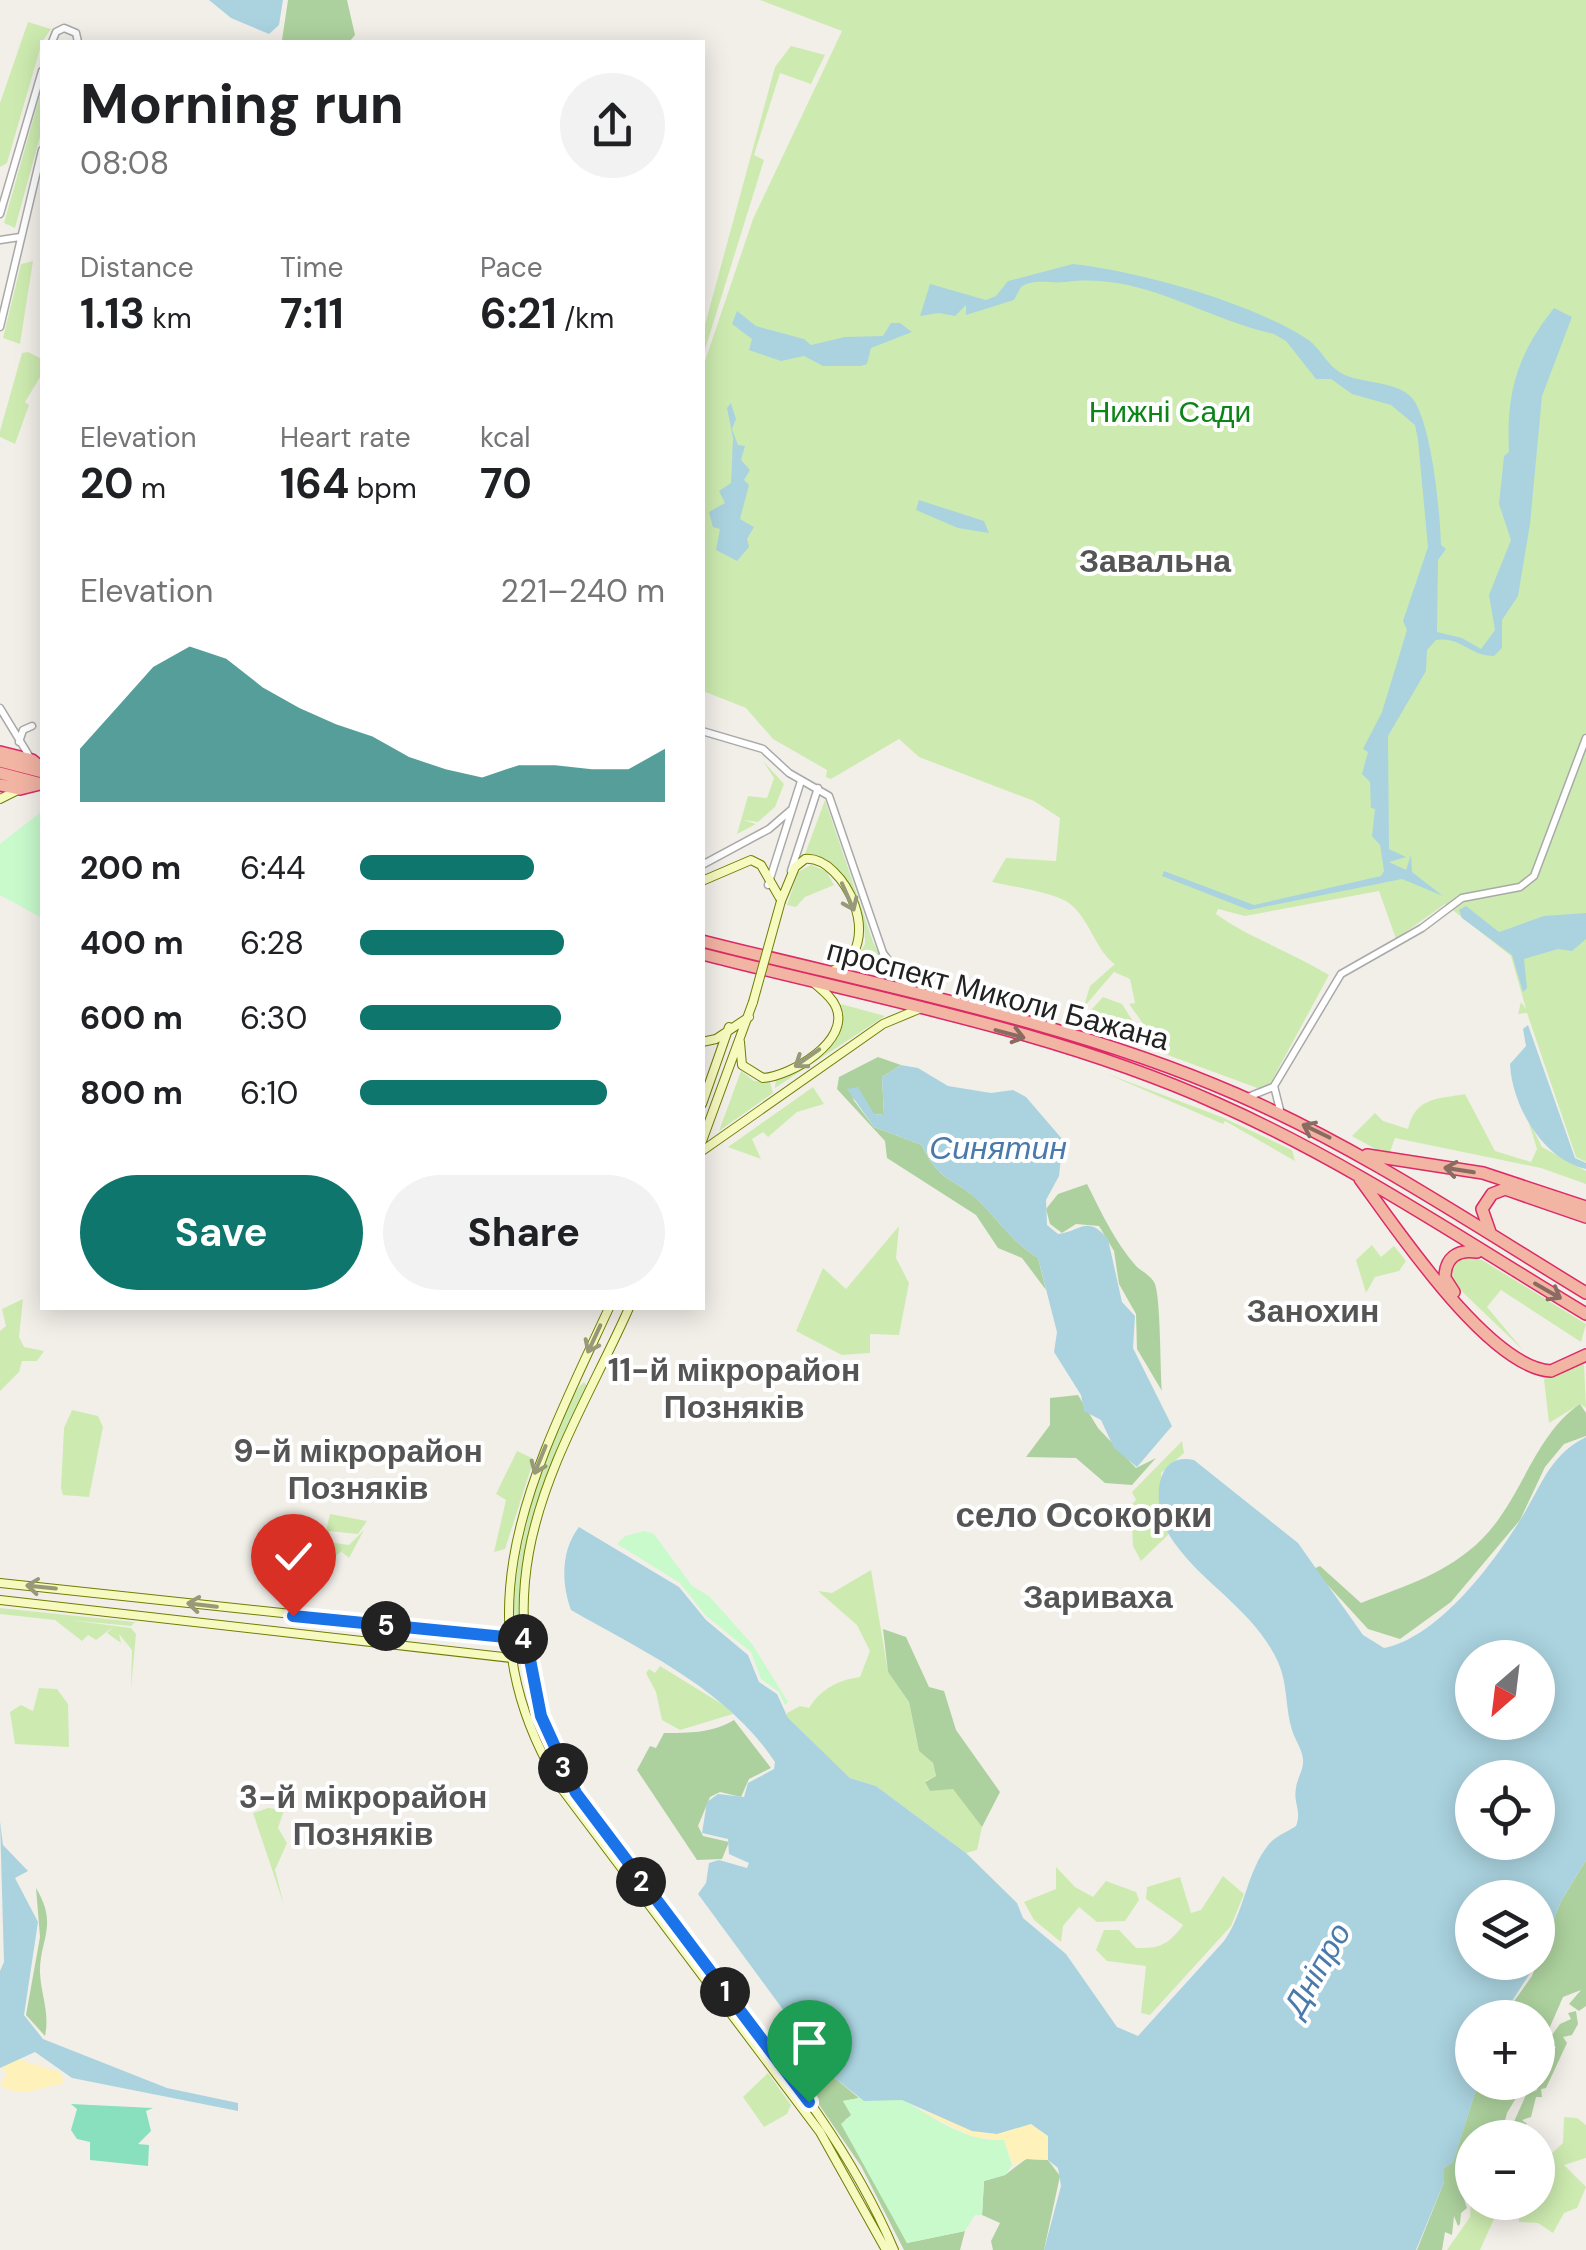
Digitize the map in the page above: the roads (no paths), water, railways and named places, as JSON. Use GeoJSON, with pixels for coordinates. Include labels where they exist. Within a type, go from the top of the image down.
{"type":"FeatureCollection","features":[{"type":"Feature","properties":{"kind":"highway"},"geometry":{"type":"LineString","coordinates":[[0,752],[39,766]]}},
{"type":"Feature","properties":{"kind":"highway"},"geometry":{"type":"LineString","coordinates":[[0,761],[39,766]]}},
{"type":"Feature","properties":{"kind":"highway"},"geometry":{"type":"LineString","coordinates":[[0,772],[40,783]]}},
{"type":"Feature","properties":{"kind":"highway"},"geometry":{"type":"LineString","coordinates":[[0,784],[20,789],[40,784]]}},
{"type":"Feature","properties":{"kind":"highway","name":"проспект Миколи Бажана"},"geometry":{"type":"LineString","coordinates":[[705,943],[919,1003],[1087,1040],[1244,1098],[1349,1148],[1586,1293]]}},
{"type":"Feature","properties":{"kind":"highway","name":"проспект Миколи Бажана"},"geometry":{"type":"LineString","coordinates":[[705,955],[818,977]]}},
{"type":"Feature","properties":{"kind":"highway","name":"проспект Миколи Бажана"},"geometry":{"type":"LineString","coordinates":[[919,1003],[1159,1079],[1292,1138],[1584,1313]]}},
{"type":"Feature","properties":{"kind":"highway"},"geometry":{"type":"LineString","coordinates":[[1349,1148],[1586,1208]]}},
{"type":"Feature","properties":{"kind":"highway"},"geometry":{"type":"LineString","coordinates":[[1356,1174],[1439,1285],[1510,1355],[1529,1367],[1551,1371],[1586,1352]]}},
{"type":"Feature","properties":{"kind":"highway"},"geometry":{"type":"LineString","coordinates":[[1499,1184],[1586,1217]]}},
{"type":"Feature","properties":{"kind":"highway"},"geometry":{"type":"LineString","coordinates":[[1493,1236],[1482,1220],[1482,1209],[1499,1184]]}},
{"type":"Feature","properties":{"kind":"highway"},"geometry":{"type":"LineString","coordinates":[[1482,1253],[1464,1251],[1452,1256],[1445,1278],[1514,1350],[1534,1362],[1554,1364],[1586,1352]]}},
{"type":"Feature","properties":{"kind":"main road"},"geometry":{"type":"LineString","coordinates":[[0,799],[20,789]]}},
{"type":"Feature","properties":{"kind":"main road"},"geometry":{"type":"LineString","coordinates":[[705,1134],[754,1002],[786,886],[799,862],[816,858],[836,874],[853,906],[861,934],[858,949],[842,966],[818,977],[836,1006],[837,1028],[820,1050],[774,1077],[763,1078],[746,1070],[740,1060],[740,1042]]}},
{"type":"Feature","properties":{"kind":"main road"},"geometry":{"type":"LineString","coordinates":[[705,880],[751,860],[760,865],[768,885],[781,901]]}},
{"type":"Feature","properties":{"kind":"main road"},"geometry":{"type":"LineString","coordinates":[[705,1149],[882,1024],[919,1003]]}},
{"type":"Feature","properties":{"kind":"main road"},"geometry":{"type":"LineString","coordinates":[[705,1042],[716,1040],[748,1016]]}},
{"type":"Feature","properties":{"kind":"main road"},"geometry":{"type":"LineString","coordinates":[[705,1095],[729,1027]]}},
{"type":"Feature","properties":{"kind":"main road"},"geometry":{"type":"LineString","coordinates":[[774,1077],[772,1086],[783,1092]]}},
{"type":"Feature","properties":{"kind":"main road"},"geometry":{"type":"LineString","coordinates":[[607,1310],[522,1511],[508,1577],[510,1660],[532,1736],[555,1778],[820,2132],[886,2250]]}},
{"type":"Feature","properties":{"kind":"main road"},"geometry":{"type":"LineString","coordinates":[[628,1310],[543,1497],[528,1559],[526,1639],[541,1716],[576,1793],[820,2118],[863,2185],[894,2250]]}},
{"type":"Feature","properties":{"kind":"main road"},"geometry":{"type":"LineString","coordinates":[[0,1583],[526,1639]]}},
{"type":"Feature","properties":{"kind":"main road"},"geometry":{"type":"LineString","coordinates":[[95,1612],[101,1604],[98,1593]]}},
{"type":"Feature","properties":{"kind":"main road"},"geometry":{"type":"LineString","coordinates":[[0,1600],[529,1660]]}},
{"type":"Feature","properties":{"kind":"street"},"geometry":{"type":"LineString","coordinates":[[53,40],[56,32],[68,28],[79,40]]}},
{"type":"Feature","properties":{"kind":"street"},"geometry":{"type":"LineString","coordinates":[[0,214],[40,78]]}},
{"type":"Feature","properties":{"kind":"street"},"geometry":{"type":"LineString","coordinates":[[0,327],[40,158]]}},
{"type":"Feature","properties":{"kind":"street"},"geometry":{"type":"LineString","coordinates":[[0,240],[20,237]]}},
{"type":"Feature","properties":{"kind":"street"},"geometry":{"type":"LineString","coordinates":[[0,708],[19,744],[39,766]]}},
{"type":"Feature","properties":{"kind":"street"},"geometry":{"type":"LineString","coordinates":[[19,744],[23,730],[32,726]]}},
{"type":"Feature","properties":{"kind":"street"},"geometry":{"type":"LineString","coordinates":[[705,731],[764,749],[801,781],[829,796],[882,952],[919,1003]]}},
{"type":"Feature","properties":{"kind":"street"},"geometry":{"type":"LineString","coordinates":[[1244,1098],[1274,1086],[1335,982],[1361,960],[1414,933],[1462,898],[1530,881],[1586,738]]}},
{"type":"Feature","properties":{"kind":"street"},"geometry":{"type":"LineString","coordinates":[[768,885],[801,781]]}},
{"type":"Feature","properties":{"kind":"street"},"geometry":{"type":"LineString","coordinates":[[786,886],[818,788]]}},
{"type":"Feature","properties":{"kind":"street"},"geometry":{"type":"LineString","coordinates":[[705,863],[770,829],[792,809]]}},
{"type":"Feature","properties":{"kind":"street"},"geometry":{"type":"LineString","coordinates":[[1274,1086],[1282,1115]]}},
{"type":"Feature","properties":{"kind":"water"},"geometry":{"type":"Polygon","coordinates":[[[209,0],[283,0],[279,25],[269,34],[231,18],[209,0]]]}},
{"type":"Feature","properties":{"kind":"water"},"geometry":{"type":"Polygon","coordinates":[[[1073,264],[1162,281],[1257,313],[1307,339],[1345,375],[1409,395],[1426,432],[1437,492],[1441,545],[1446,549],[1438,560],[1437,632],[1462,638],[1481,649],[1495,630],[1489,595],[1511,540],[1499,504],[1504,456],[1509,452],[1516,375],[1531,342],[1554,308],[1572,317],[1542,396],[1530,524],[1518,596],[1502,620],[1502,648],[1494,656],[1485,655],[1452,641],[1436,640],[1427,650],[1426,671],[1388,736],[1389,849],[1406,857],[1389,862],[1406,870],[1411,855],[1412,872],[1443,896],[1402,879],[1249,910],[1162,876],[1164,871],[1254,905],[1381,876],[1384,871],[1380,845],[1372,836],[1375,809],[1371,808],[1370,782],[1362,774],[1368,752],[1363,749],[1382,712],[1407,630],[1403,621],[1428,547],[1418,440],[1415,425],[1391,405],[1352,394],[1331,379],[1316,379],[1286,341],[1274,334],[1146,290],[1094,281],[1037,282],[1021,287],[1014,300],[966,315],[966,305],[955,316],[920,316],[930,284],[986,300],[996,296],[1008,281],[1073,264]]]}},
{"type":"Feature","properties":{"kind":"water"},"geometry":{"type":"Polygon","coordinates":[[[737,311],[756,326],[804,339],[811,345],[845,337],[883,336],[891,323],[900,323],[912,332],[871,348],[867,364],[861,366],[823,366],[804,356],[781,361],[749,350],[752,339],[732,324],[737,311]]]}},
{"type":"Feature","properties":{"kind":"water"},"geometry":{"type":"Polygon","coordinates":[[[731,403],[736,419],[732,429],[738,445],[745,446],[741,460],[750,470],[744,480],[749,485],[740,519],[754,527],[747,539],[749,547],[737,561],[716,550],[720,529],[713,527],[709,512],[725,503],[719,491],[731,483],[733,438],[727,408],[731,403]]]}},
{"type":"Feature","properties":{"kind":"water"},"geometry":{"type":"Polygon","coordinates":[[[919,500],[984,521],[989,533],[958,528],[916,510],[919,500]]]}},
{"type":"Feature","properties":{"kind":"water"},"geometry":{"type":"Polygon","coordinates":[[[1466,906],[1499,932],[1544,916],[1586,913],[1586,939],[1572,951],[1558,949],[1524,959],[1527,988],[1523,992],[1512,955],[1462,918],[1459,910],[1466,906]]]}},
{"type":"Feature","properties":{"kind":"water"},"geometry":{"type":"Polygon","coordinates":[[[1528,1025],[1575,1158],[1586,1163],[1586,1169],[1571,1164],[1544,1143],[1517,1097],[1510,1064],[1526,1046],[1523,1029],[1528,1025]]]}},
{"type":"Feature","properties":{"kind":"water","name":"Синятин"},"geometry":{"type":"Polygon","coordinates":[[[901,1065],[918,1068],[948,1086],[991,1093],[1013,1090],[1026,1097],[1063,1140],[1059,1176],[1046,1200],[1047,1225],[1058,1234],[1083,1226],[1094,1227],[1108,1239],[1122,1302],[1135,1316],[1133,1348],[1172,1426],[1137,1467],[1114,1448],[1101,1420],[1084,1411],[1081,1395],[1054,1352],[1057,1332],[1038,1258],[1015,1240],[973,1195],[942,1175],[922,1145],[874,1127],[847,1089],[858,1087],[874,1114],[884,1115],[882,1077],[901,1065]]]}},
{"type":"Feature","properties":{"kind":"water","name":"Дніпро"},"geometry":{"type":"Polygon","coordinates":[[[1586,1437],[1586,1860],[1555,1917],[1555,1880],[1455,1880],[1455,1980],[1526,1980],[1513,2000],[1455,2000],[1455,2100],[1473,2100],[1466,2120],[1455,2120],[1455,2157],[1453,2163],[1444,2168],[1444,2182],[1416,2250],[1044,2250],[1061,2186],[1058,2168],[1048,2160],[1048,2136],[1031,2124],[997,2134],[972,2131],[902,2100],[864,2101],[831,2075],[698,1894],[706,1883],[709,1863],[719,1860],[747,1868],[749,1863],[729,1854],[728,1839],[702,1833],[707,1802],[718,1794],[744,1797],[748,1783],[774,1769],[775,1762],[755,1736],[709,1693],[571,1610],[566,1589],[566,1556],[579,1527],[679,1587],[706,1620],[748,1655],[759,1682],[777,1694],[788,1718],[850,1778],[876,1786],[966,1853],[1017,1903],[1023,1918],[1066,1954],[1117,2027],[1138,2036],[1224,1941],[1261,1855],[1272,1841],[1296,1826],[1295,1793],[1303,1763],[1290,1722],[1281,1670],[1267,1643],[1240,1610],[1193,1566],[1163,1523],[1159,1498],[1163,1473],[1180,1459],[1194,1460],[1298,1543],[1363,1635],[1384,1648],[1426,1629],[1465,1594],[1513,1531],[1564,1452],[1586,1437]]]}},
{"type":"Feature","properties":{"kind":"water"},"geometry":{"type":"Polygon","coordinates":[[[0,1821],[3,1845],[28,1871],[15,1878],[38,1922],[24,2015],[43,2039],[167,2088],[238,2103],[238,2111],[72,2078],[35,2052],[0,2068],[0,1971],[4,1962],[0,1821]]]}},
{"type":"Feature","properties":{"kind":"district","name":"Завальна"},"geometry":{"type":"Point","coordinates":[1155,561]}},
{"type":"Feature","properties":{"kind":"district","name":"Занохин"},"geometry":{"type":"Point","coordinates":[1313,1311]}},
{"type":"Feature","properties":{"kind":"district","name":"11-й мікрорайон Позняків"},"geometry":{"type":"Point","coordinates":[734,1388]}},
{"type":"Feature","properties":{"kind":"district","name":"9-й мікрорайон Позняків"},"geometry":{"type":"Point","coordinates":[358,1470]}},
{"type":"Feature","properties":{"kind":"district","name":"село Осокорки"},"geometry":{"type":"Point","coordinates":[1084,1515]}},
{"type":"Feature","properties":{"kind":"district","name":"Зариваха"},"geometry":{"type":"Point","coordinates":[1098,1597]}},
{"type":"Feature","properties":{"kind":"district","name":"3-й мікрорайон Позняків"},"geometry":{"type":"Point","coordinates":[363,1816]}},
{"type":"Feature","properties":{"kind":"park label","name":"Нижні Сади"},"geometry":{"type":"Point","coordinates":[1170,412]}}]}
